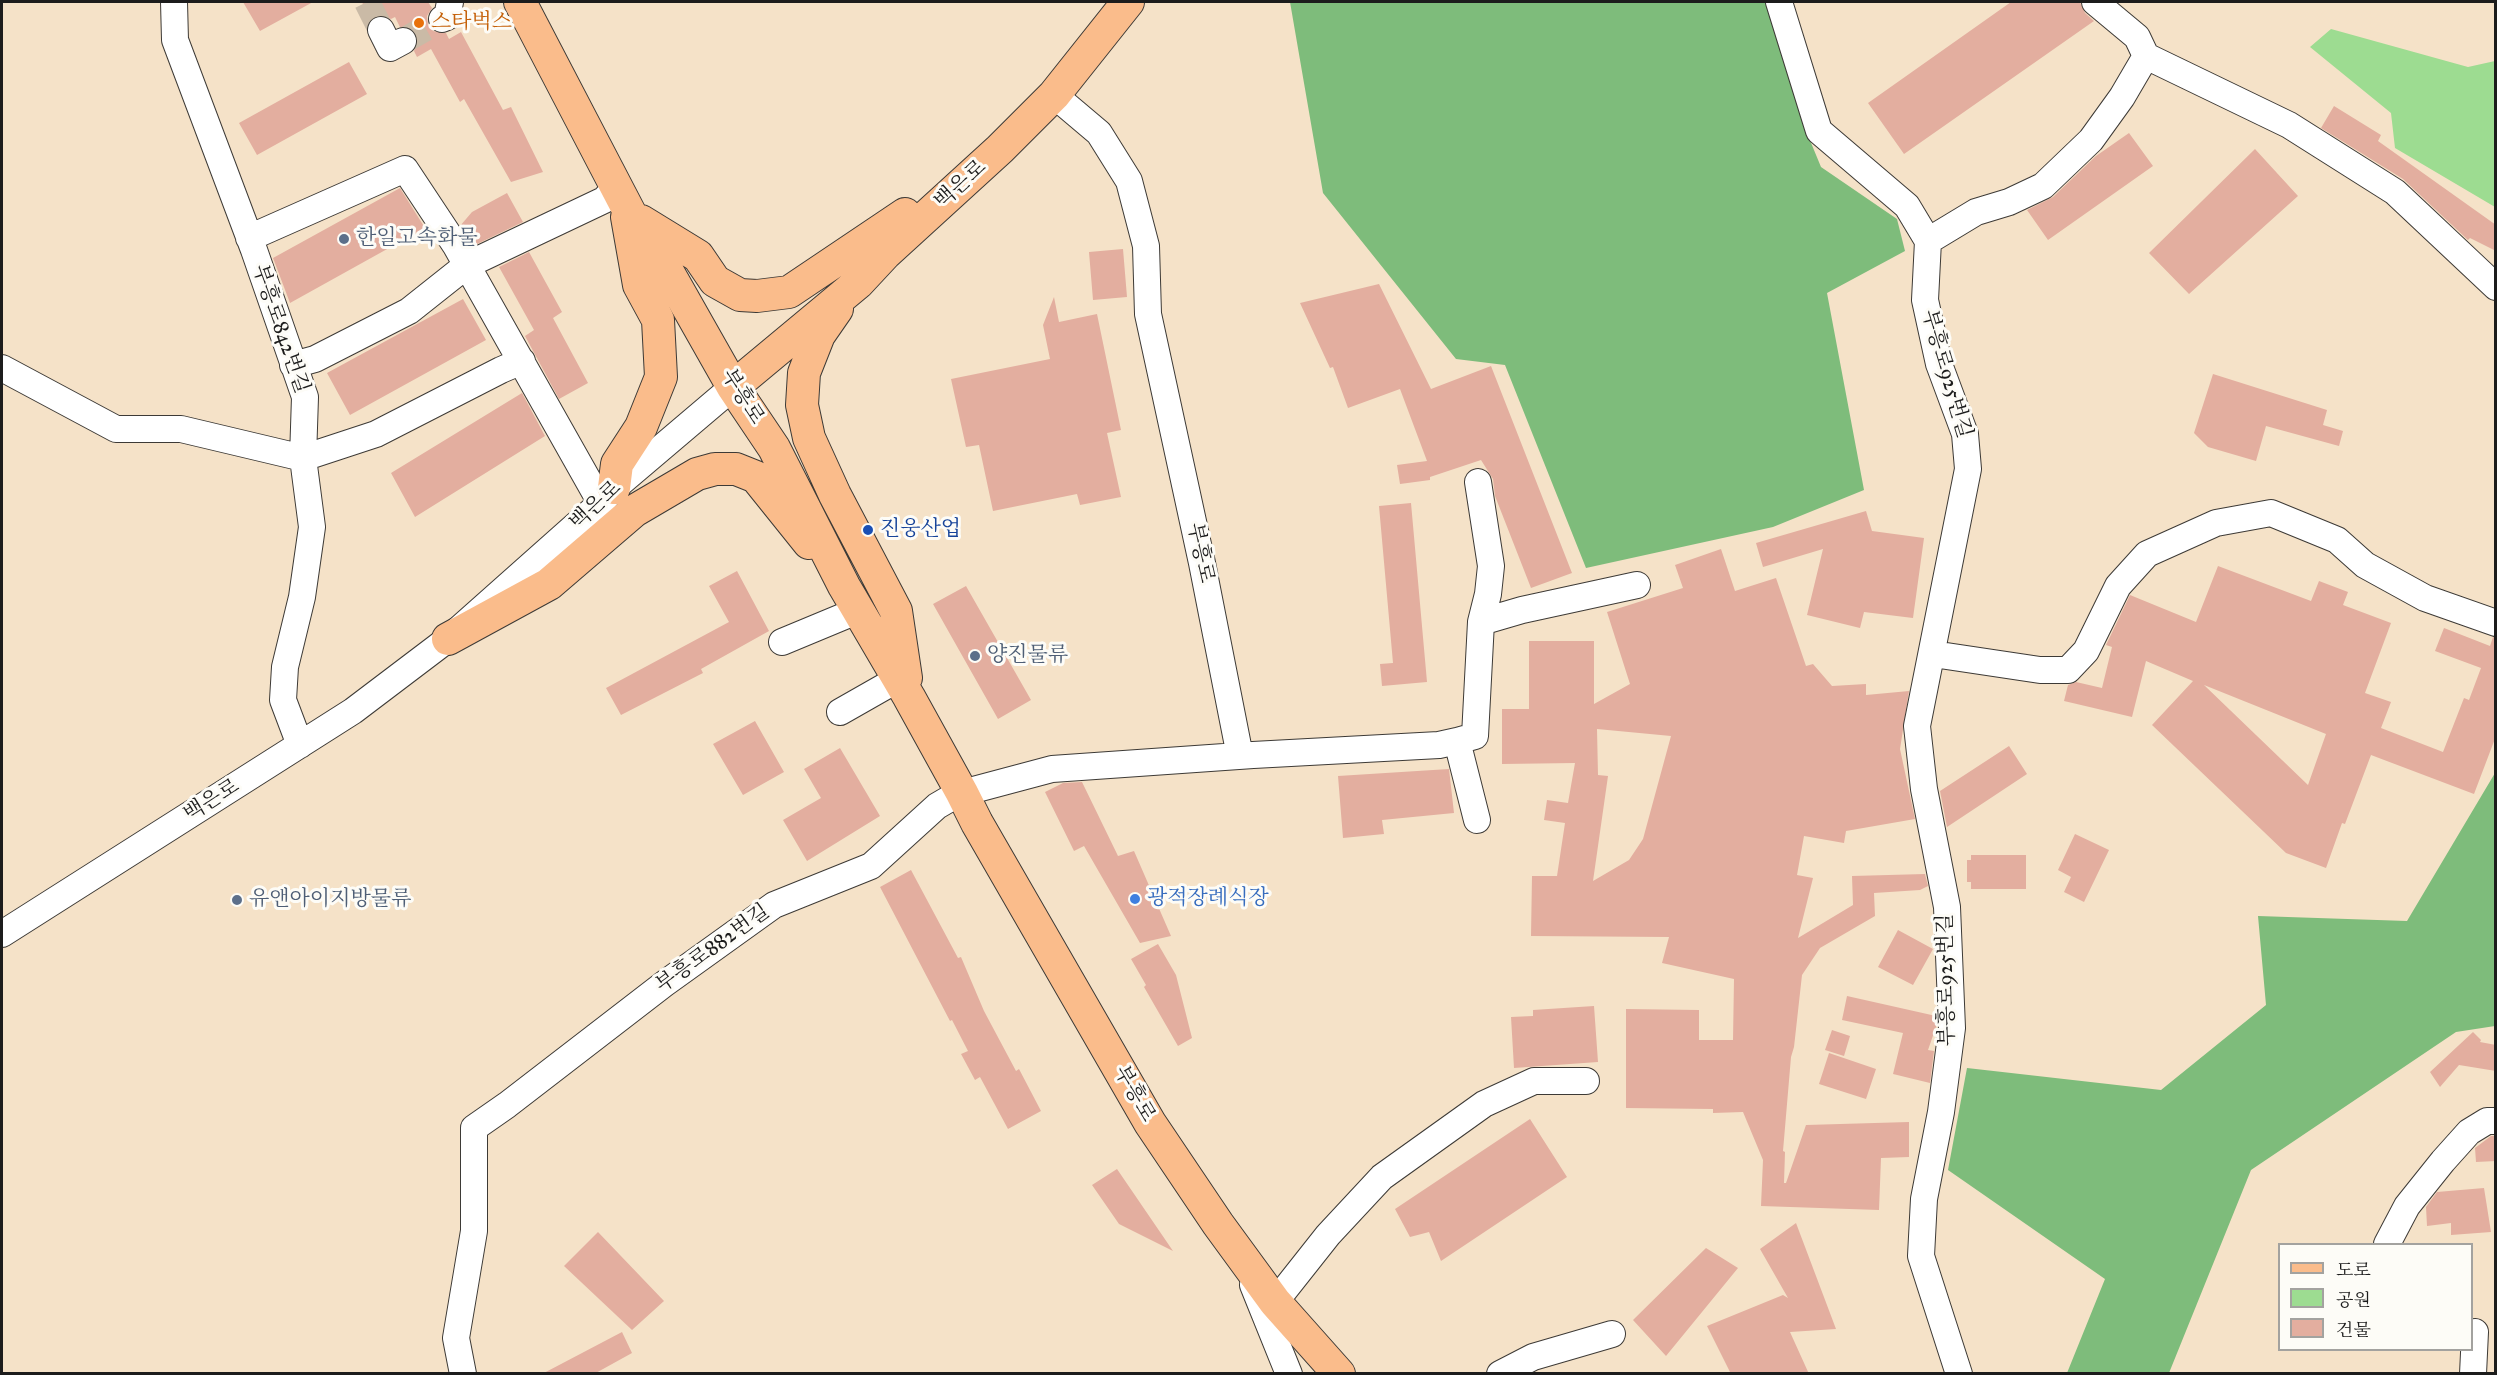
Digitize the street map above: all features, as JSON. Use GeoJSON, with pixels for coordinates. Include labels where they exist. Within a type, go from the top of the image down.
{"type":"FeatureCollection","features":[{"type":"Feature","properties":{"kind":"main road","name":"부흥로"},"geometry":{"type":"LineString","coordinates":[[520,2],[623,200],[656,251],[733,387],[774,448],[852,598],[963,793],[977,823],[1150,1123],[1275,1302],[1339,1374]]}},
{"type":"Feature","properties":{"kind":"main road","name":"백은로"},"geometry":{"type":"LineString","coordinates":[[733,387],[858,283],[885,254],[1000,149],[1054,95],[1128,2]]}},
{"type":"Feature","properties":{"kind":"main road"},"geometry":{"type":"LineString","coordinates":[[623,200],[698,255],[715,281],[740,295],[789,292],[1000,149]]}},
{"type":"Feature","properties":{"kind":"main road"},"geometry":{"type":"LineString","coordinates":[[608,495],[617,464],[640,427],[661,376],[658,320],[639,285],[623,200]]}},
{"type":"Feature","properties":{"kind":"main road"},"geometry":{"type":"LineString","coordinates":[[858,283],[819,336],[804,373],[801,395],[809,438],[835,495],[896,611],[904,688]]}},
{"type":"Feature","properties":{"kind":"main road"},"geometry":{"type":"LineString","coordinates":[[774,448],[835,495]]}},
{"type":"Feature","properties":{"kind":"main road"},"geometry":{"type":"LineString","coordinates":[[448,639],[549,584],[634,511],[697,474],[715,469],[736,469],[756,477],[852,598]]}},
{"type":"Feature","properties":{"kind":"street","name":"부흥로842번길"},"geometry":{"type":"LineString","coordinates":[[174,2],[175,40],[305,397],[303,458],[312,527],[302,597],[285,667],[284,700],[300,745]]}},
{"type":"Feature","properties":{"kind":"street"},"geometry":{"type":"LineString","coordinates":[[1779,2],[1819,131],[1907,206],[1928,242],[1976,212],[2009,202],[2043,186],[2091,140],[2122,97],[2146,56]]}},
{"type":"Feature","properties":{"kind":"street"},"geometry":{"type":"LineString","coordinates":[[2095,2],[2137,37],[2146,56],[2289,125],[2395,192],[2496,287]]}},
{"type":"Feature","properties":{"kind":"street","name":"부흥로"},"geometry":{"type":"LineString","coordinates":[[1054,95],[1099,133],[1129,181],[1146,246],[1148,314],[1202,563],[1240,756]]}},
{"type":"Feature","properties":{"kind":"street"},"geometry":{"type":"LineString","coordinates":[[249,238],[405,169],[467,265],[522,362],[608,495]]}},
{"type":"Feature","properties":{"kind":"street"},"geometry":{"type":"LineString","coordinates":[[294,365],[315,359],[409,311],[467,265],[604,200],[623,200]]}},
{"type":"Feature","properties":{"kind":"street","name":"부흥로925번길"},"geometry":{"type":"LineString","coordinates":[[1928,242],[1925,300],[1939,364],[1965,434],[1968,469],[1917,726],[1924,789],[1947,907],[1952,1028],[1941,1112],[1924,1199],[1921,1256],[1959,1374]]}},
{"type":"Feature","properties":{"kind":"street"},"geometry":{"type":"LineString","coordinates":[[2,368],[116,429],[181,429],[303,458],[376,434],[501,369],[522,362]]}},
{"type":"Feature","properties":{"kind":"street","name":"백은로"},"geometry":{"type":"LineString","coordinates":[[2,934],[353,711],[448,639],[608,495],[733,387]]}},
{"type":"Feature","properties":{"kind":"street"},"geometry":{"type":"LineString","coordinates":[[963,793],[1052,769],[1439,744],[1475,736],[1481,622],[1488,594],[1491,566],[1478,482]]}},
{"type":"Feature","properties":{"kind":"street"},"geometry":{"type":"LineString","coordinates":[[1933,654],[2040,670],[2068,670],[2086,651],[2118,586],[2147,554],[2216,523],[2271,513],[2337,540],[2365,565],[2425,598],[2496,623]]}},
{"type":"Feature","properties":{"kind":"street"},"geometry":{"type":"LineString","coordinates":[[1481,622],[1522,610],[1637,585]]}},
{"type":"Feature","properties":{"kind":"street"},"geometry":{"type":"LineString","coordinates":[[782,642],[852,598]]}},
{"type":"Feature","properties":{"kind":"street"},"geometry":{"type":"LineString","coordinates":[[840,712],[904,688]]}},
{"type":"Feature","properties":{"kind":"street"},"geometry":{"type":"LineString","coordinates":[[1457,741],[1477,820]]}},
{"type":"Feature","properties":{"kind":"street","name":"부흥로882번길"},"geometry":{"type":"LineString","coordinates":[[463,1374],[456,1338],[474,1231],[474,1128],[664,984],[774,905],[872,866],[937,806],[963,793]]}},
{"type":"Feature","properties":{"kind":"street"},"geometry":{"type":"LineString","coordinates":[[1275,1302],[1328,1235],[1382,1177],[1484,1104],[1533,1081],[1586,1081]]}},
{"type":"Feature","properties":{"kind":"street"},"geometry":{"type":"LineString","coordinates":[[2388,1243],[2407,1206],[2443,1161],[2469,1132],[2487,1120],[2496,1121]]}},
{"type":"Feature","properties":{"kind":"street"},"geometry":{"type":"LineString","coordinates":[[1240,1254],[1289,1374]]}},
{"type":"Feature","properties":{"kind":"street"},"geometry":{"type":"LineString","coordinates":[[2473,1374],[2481,1331]]}},
{"type":"Feature","properties":{"kind":"street"},"geometry":{"type":"LineString","coordinates":[[1500,1374],[1533,1357],[1612,1334]]}},
{"type":"Feature","properties":{"kind":"green space"},"geometry":{"type":"Polygon","coordinates":[[[1290,2],[1771,2],[1802,121],[1821,167],[1897,219],[1905,251],[1827,293],[1864,490],[1773,527],[1586,568],[1505,365],[1456,359],[1323,193],[1290,2]]]}},
{"type":"Feature","properties":{"kind":"green space"},"geometry":{"type":"Polygon","coordinates":[[[2331,29],[2468,67],[2495,61],[2495,207],[2395,148],[2391,113],[2310,47],[2331,29]]]}},
{"type":"Feature","properties":{"kind":"green space"},"geometry":{"type":"Polygon","coordinates":[[[2495,773],[2495,1026],[2456,1032],[2251,1170],[2169,1373],[2067,1373],[2105,1279],[1948,1170],[1967,1068],[2161,1090],[2266,1005],[2258,916],[2407,921],[2495,773]]]}},
{"type":"Feature","properties":{"kind":"building"},"geometry":{"type":"Polygon","coordinates":[[[243,2],[313,2],[260,31],[243,2]]]}},
{"type":"Feature","properties":{"kind":"building"},"geometry":{"type":"Polygon","coordinates":[[[362,2],[428,2],[432,8],[427,16],[428,25],[433,31],[446,33],[449,39],[461,32],[503,110],[511,107],[543,172],[511,182],[464,99],[460,102],[431,49],[417,57],[414,51],[418,41],[411,29],[400,27],[395,17],[391,19],[381,15],[370,20],[362,2]]]}},
{"type":"Feature","properties":{"kind":"building"},"geometry":{"type":"Polygon","coordinates":[[[2011,2],[2080,2],[2085,13],[2094,21],[1904,154],[1868,103],[2011,2]]]}},
{"type":"Feature","properties":{"kind":"building"},"geometry":{"type":"Polygon","coordinates":[[[349,62],[367,94],[257,155],[239,123],[349,62]]]}},
{"type":"Feature","properties":{"kind":"building"},"geometry":{"type":"Polygon","coordinates":[[[2334,106],[2381,135],[2378,141],[2496,225],[2496,251],[2470,238],[2468,240],[2403,179],[2321,128],[2334,106]]]}},
{"type":"Feature","properties":{"kind":"building"},"geometry":{"type":"Polygon","coordinates":[[[2129,133],[2153,166],[2048,240],[2027,210],[2053,197],[2096,156],[2129,133]]]}},
{"type":"Feature","properties":{"kind":"building"},"geometry":{"type":"Polygon","coordinates":[[[2255,149],[2298,196],[2189,294],[2149,253],[2255,149]]]}},
{"type":"Feature","properties":{"kind":"building"},"geometry":{"type":"Polygon","coordinates":[[[400,188],[425,228],[290,303],[273,258],[400,188]]]}},
{"type":"Feature","properties":{"kind":"building"},"geometry":{"type":"Polygon","coordinates":[[[507,193],[523,222],[473,246],[460,226],[472,212],[507,193]]]}},
{"type":"Feature","properties":{"kind":"building"},"geometry":{"type":"Polygon","coordinates":[[[1123,249],[1127,297],[1093,300],[1089,252],[1123,249]]]}},
{"type":"Feature","properties":{"kind":"building"},"geometry":{"type":"Polygon","coordinates":[[[529,252],[562,312],[553,318],[588,383],[559,399],[525,336],[534,330],[499,267],[529,252]]]}},
{"type":"Feature","properties":{"kind":"building"},"geometry":{"type":"Polygon","coordinates":[[[1379,284],[1431,389],[1491,366],[1572,573],[1531,588],[1495,496],[1493,479],[1481,460],[1430,477],[1430,480],[1400,484],[1397,465],[1427,461],[1400,389],[1348,408],[1333,367],[1330,368],[1300,303],[1379,284]]]}},
{"type":"Feature","properties":{"kind":"building"},"geometry":{"type":"Polygon","coordinates":[[[1054,297],[1059,322],[1097,314],[1121,430],[1107,433],[1121,497],[1080,505],[1077,494],[993,511],[979,445],[966,447],[951,379],[1050,359],[1043,325],[1054,297]]]}},
{"type":"Feature","properties":{"kind":"building"},"geometry":{"type":"Polygon","coordinates":[[[463,299],[486,340],[350,415],[327,373],[463,299]]]}},
{"type":"Feature","properties":{"kind":"building"},"geometry":{"type":"Polygon","coordinates":[[[2213,374],[2327,410],[2323,425],[2343,431],[2339,446],[2266,426],[2256,461],[2208,447],[2194,433],[2213,374]]]}},
{"type":"Feature","properties":{"kind":"building"},"geometry":{"type":"Polygon","coordinates":[[[522,393],[545,436],[415,517],[391,473],[522,393]]]}},
{"type":"Feature","properties":{"kind":"building"},"geometry":{"type":"Polygon","coordinates":[[[1411,503],[1427,682],[1382,686],[1380,664],[1393,663],[1379,506],[1411,503]]]}},
{"type":"Feature","properties":{"kind":"building"},"geometry":{"type":"Polygon","coordinates":[[[1866,511],[1872,531],[1924,538],[1913,618],[1864,612],[1860,628],[1807,615],[1823,549],[1763,567],[1756,543],[1866,511]]]}},
{"type":"Feature","properties":{"kind":"building"},"geometry":{"type":"Polygon","coordinates":[[[1721,549],[1735,591],[1776,578],[1806,666],[1813,664],[1832,686],[1866,684],[1866,695],[1909,691],[1900,749],[1915,819],[1846,831],[1844,843],[1804,836],[1797,875],[1813,878],[1798,938],[1853,905],[1852,876],[1925,874],[1928,886],[1920,890],[1874,893],[1875,916],[1820,948],[1802,975],[1791,1057],[1783,1151],[1785,1152],[1784,1183],[1786,1183],[1806,1125],[1909,1122],[1909,1157],[1881,1158],[1879,1210],[1761,1206],[1763,1160],[1743,1112],[1713,1113],[1713,1109],[1626,1108],[1626,1009],[1699,1010],[1699,1040],[1733,1040],[1734,979],[1662,963],[1669,937],[1531,936],[1532,876],[1557,876],[1565,823],[1544,820],[1547,800],[1568,803],[1575,763],[1502,764],[1502,709],[1529,709],[1529,641],[1594,641],[1594,704],[1630,684],[1607,612],[1683,588],[1675,565],[1721,549]],[[1597,729],[1598,775],[1608,776],[1593,881],[1629,860],[1643,839],[1671,736],[1597,729]]]}},
{"type":"Feature","properties":{"kind":"building"},"geometry":{"type":"Polygon","coordinates":[[[2218,566],[2311,601],[2319,581],[2348,592],[2343,605],[2391,623],[2365,693],[2391,702],[2381,728],[2443,752],[2464,698],[2469,700],[2481,668],[2435,651],[2444,628],[2490,646],[2493,637],[2496,638],[2496,736],[2474,794],[2371,755],[2326,868],[2286,853],[2152,725],[2193,681],[2146,661],[2132,717],[2064,701],[2068,685],[2076,682],[2102,688],[2112,647],[2106,645],[2130,595],[2196,622],[2218,566]],[[2204,685],[2308,785],[2326,734],[2204,685]]]}},
{"type":"Feature","properties":{"kind":"building"},"geometry":{"type":"Polygon","coordinates":[[[737,571],[769,631],[701,669],[703,673],[621,715],[606,688],[729,622],[709,586],[737,571]]]}},
{"type":"Feature","properties":{"kind":"building"},"geometry":{"type":"Polygon","coordinates":[[[966,586],[1031,700],[998,719],[933,604],[966,586]]]}},
{"type":"Feature","properties":{"kind":"building"},"geometry":{"type":"Polygon","coordinates":[[[755,721],[784,772],[743,795],[713,744],[755,721]]]}},
{"type":"Feature","properties":{"kind":"building"},"geometry":{"type":"Polygon","coordinates":[[[2009,746],[2027,774],[1947,827],[1940,791],[2009,746]]]}},
{"type":"Feature","properties":{"kind":"building"},"geometry":{"type":"Polygon","coordinates":[[[840,748],[880,816],[807,861],[783,820],[821,798],[804,769],[840,748]]]}},
{"type":"Feature","properties":{"kind":"building"},"geometry":{"type":"Polygon","coordinates":[[[1449,769],[1454,813],[1382,820],[1384,834],[1343,838],[1338,776],[1449,769]]]}},
{"type":"Feature","properties":{"kind":"building"},"geometry":{"type":"Polygon","coordinates":[[[1082,782],[1118,856],[1134,851],[1171,936],[1140,943],[1084,846],[1074,851],[1045,792],[1063,783],[1082,782]]]}},
{"type":"Feature","properties":{"kind":"building"},"geometry":{"type":"Polygon","coordinates":[[[2075,834],[2109,850],[2084,902],[2064,892],[2071,877],[2058,870],[2075,834]]]}},
{"type":"Feature","properties":{"kind":"building"},"geometry":{"type":"Polygon","coordinates":[[[1971,855],[2026,855],[2026,889],[1971,889],[1971,882],[1967,882],[1967,860],[1971,860],[1971,855]]]}},
{"type":"Feature","properties":{"kind":"building"},"geometry":{"type":"Polygon","coordinates":[[[911,870],[958,958],[961,957],[984,1011],[1016,1071],[1019,1069],[1041,1111],[1008,1129],[980,1077],[975,1080],[961,1054],[968,1051],[880,887],[911,870]]]}},
{"type":"Feature","properties":{"kind":"building"},"geometry":{"type":"Polygon","coordinates":[[[1898,930],[1933,949],[1913,985],[1878,967],[1898,930]]]}},
{"type":"Feature","properties":{"kind":"building"},"geometry":{"type":"Polygon","coordinates":[[[1158,944],[1176,975],[1192,1038],[1178,1046],[1144,987],[1146,985],[1131,959],[1158,944]]]}},
{"type":"Feature","properties":{"kind":"building"},"geometry":{"type":"Polygon","coordinates":[[[1847,996],[1936,1016],[1937,1024],[1928,1050],[1934,1051],[1930,1083],[1893,1074],[1903,1033],[1842,1020],[1847,996]]]}},
{"type":"Feature","properties":{"kind":"building"},"geometry":{"type":"Polygon","coordinates":[[[1594,1006],[1598,1062],[1514,1068],[1511,1017],[1533,1016],[1533,1010],[1594,1006]]]}},
{"type":"Feature","properties":{"kind":"building"},"geometry":{"type":"Polygon","coordinates":[[[1832,1030],[1850,1036],[1844,1056],[1825,1050],[1832,1030]]]}},
{"type":"Feature","properties":{"kind":"building"},"geometry":{"type":"Polygon","coordinates":[[[2473,1032],[2481,1040],[2480,1042],[2496,1045],[2496,1071],[2459,1065],[2440,1087],[2430,1072],[2473,1032]]]}},
{"type":"Feature","properties":{"kind":"building"},"geometry":{"type":"Polygon","coordinates":[[[1829,1053],[1876,1069],[1866,1099],[1819,1084],[1829,1053]]]}},
{"type":"Feature","properties":{"kind":"building"},"geometry":{"type":"Polygon","coordinates":[[[1530,1119],[1567,1177],[1441,1261],[1429,1232],[1410,1237],[1395,1209],[1530,1119]]]}},
{"type":"Feature","properties":{"kind":"building"},"geometry":{"type":"Polygon","coordinates":[[[2491,1136],[2496,1136],[2496,1161],[2476,1162],[2475,1148],[2491,1136]]]}},
{"type":"Feature","properties":{"kind":"building"},"geometry":{"type":"Polygon","coordinates":[[[1117,1169],[1173,1251],[1119,1224],[1092,1185],[1117,1169]]]}},
{"type":"Feature","properties":{"kind":"building"},"geometry":{"type":"Polygon","coordinates":[[[2484,1188],[2491,1232],[2451,1235],[2451,1223],[2427,1226],[2426,1207],[2437,1192],[2484,1188]]]}},
{"type":"Feature","properties":{"kind":"building"},"geometry":{"type":"Polygon","coordinates":[[[1796,1223],[1836,1329],[1790,1332],[1809,1374],[1731,1374],[1707,1326],[1783,1295],[1788,1298],[1760,1249],[1796,1223]]]}},
{"type":"Feature","properties":{"kind":"building"},"geometry":{"type":"Polygon","coordinates":[[[598,1232],[664,1301],[632,1330],[564,1266],[598,1232]]]}},
{"type":"Feature","properties":{"kind":"building"},"geometry":{"type":"Polygon","coordinates":[[[1706,1248],[1738,1268],[1666,1356],[1633,1320],[1706,1248]]]}},
{"type":"Feature","properties":{"kind":"building"},"geometry":{"type":"Polygon","coordinates":[[[622,1332],[632,1353],[594,1374],[542,1374],[622,1332]]]}},
{"type":"Feature","properties":{"kind":"tunnel"},"geometry":{"type":"LineString","coordinates":[[367,2],[381,30]]}},
{"type":"Feature","properties":{"kind":"tunnel"},"geometry":{"type":"LineString","coordinates":[[403,41],[442,19]]}},
{"type":"Feature","properties":{"kind":"place","name":"스타벅스"},"geometry":{"type":"Point","coordinates":[419,23]}},
{"type":"Feature","properties":{"kind":"place","name":"한일고속화물"},"geometry":{"type":"Point","coordinates":[344,239]}},
{"type":"Feature","properties":{"kind":"place","name":"진웅산업"},"geometry":{"type":"Point","coordinates":[868,530]}},
{"type":"Feature","properties":{"kind":"place","name":"양진물류"},"geometry":{"type":"Point","coordinates":[975,656]}},
{"type":"Feature","properties":{"kind":"place","name":"광적장례식장"},"geometry":{"type":"Point","coordinates":[1135,899]}},
{"type":"Feature","properties":{"kind":"place","name":"유앤아이지방물류"},"geometry":{"type":"Point","coordinates":[237,900]}}]}
